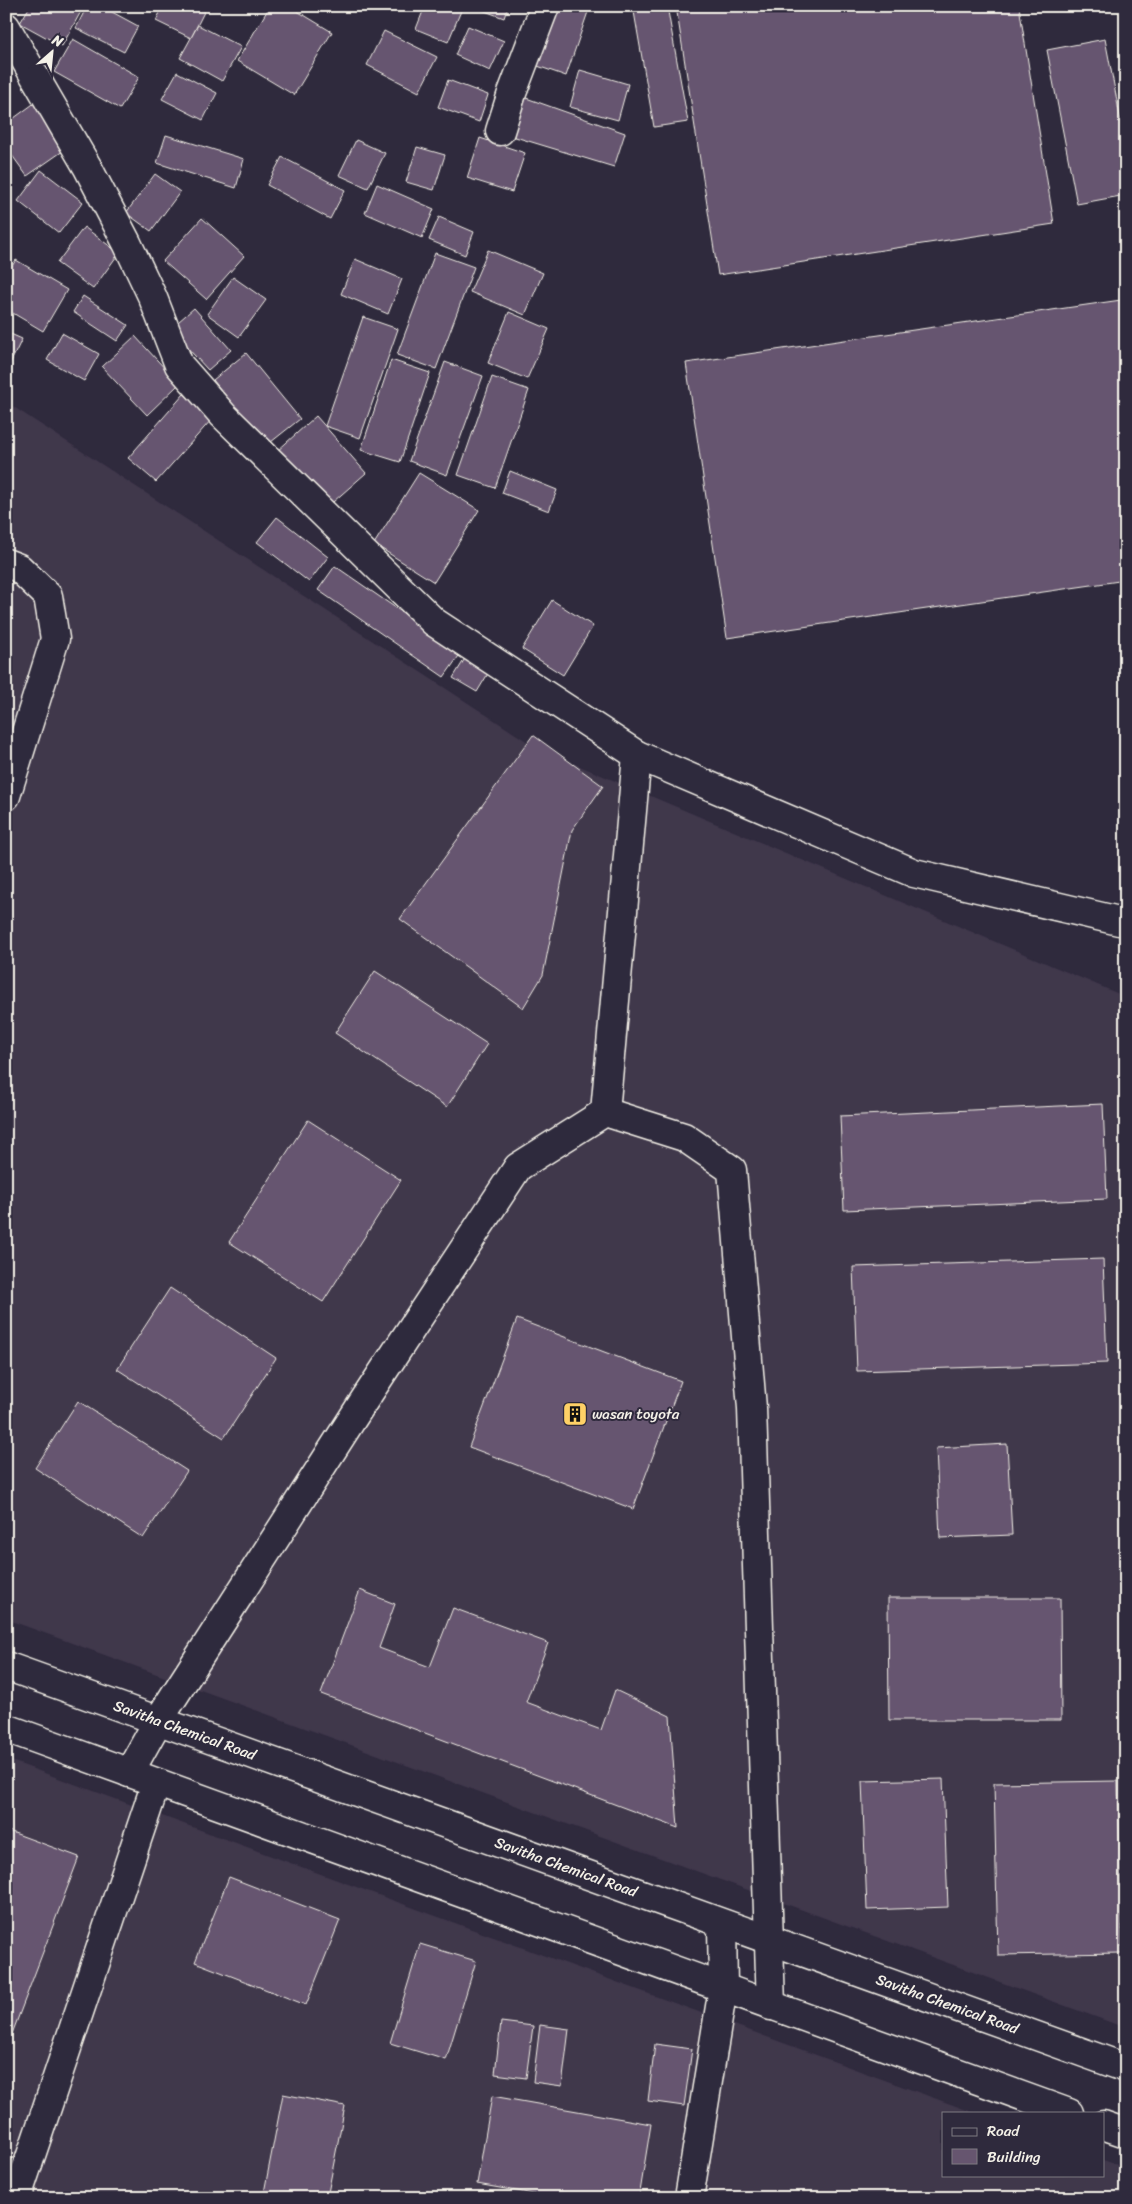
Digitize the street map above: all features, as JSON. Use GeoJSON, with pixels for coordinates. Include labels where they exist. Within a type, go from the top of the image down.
{"type":"FeatureCollection","features":[{"type":"Feature","properties":{"kind":"street"},"geometry":{"type":"LineString","coordinates":[[500,131],[512,93],[545,6]]}},
{"type":"Feature","properties":{"kind":"street"},"geometry":{"type":"LineString","coordinates":[[6,27],[88,168],[118,226],[153,298],[179,365],[224,415],[434,622],[638,755],[914,872],[1119,921],[1126,918]]}},
{"type":"Feature","properties":{"kind":"street"},"geometry":{"type":"LineString","coordinates":[[6,564],[19,568],[48,596],[55,639],[6,796]]}},
{"type":"Feature","properties":{"kind":"street"},"geometry":{"type":"LineString","coordinates":[[606,1112],[638,755]]}},
{"type":"Feature","properties":{"kind":"street"},"geometry":{"type":"LineString","coordinates":[[129,1773],[158,1721],[364,1399],[518,1166],[606,1112],[684,1137],[732,1170],[752,1408],[771,2006]]}},
{"type":"Feature","properties":{"kind":"street","name":"Savitha Chemical Road"},"geometry":{"type":"LineString","coordinates":[[6,1666],[1126,2068]]}},
{"type":"Feature","properties":{"kind":"street"},"geometry":{"type":"LineString","coordinates":[[6,1728],[1066,2112]]}},
{"type":"Feature","properties":{"kind":"street"},"geometry":{"type":"LineString","coordinates":[[20,2198],[19,2191],[156,1782]]}},
{"type":"Feature","properties":{"kind":"street"},"geometry":{"type":"LineString","coordinates":[[689,2198],[723,1988],[722,1924]]}},
{"type":"Feature","properties":{"kind":"street"},"geometry":{"type":"LineString","coordinates":[[1104,2125],[1126,2133]]}},
{"type":"Feature","properties":{"kind":"shaded area"},"geometry":{"type":"Polygon","coordinates":[[[6,402],[537,748],[1126,997],[1126,2028],[6,1619],[6,402]]]}},
{"type":"Feature","properties":{"kind":"shaded area"},"geometry":{"type":"Polygon","coordinates":[[[6,1759],[972,2112],[942,2112],[942,2176],[1104,2176],[1104,2160],[1126,2168],[1126,2198],[6,2198],[6,1759]]]}},
{"type":"Feature","properties":{"kind":"building"},"geometry":{"type":"Polygon","coordinates":[[[30,6],[84,6],[62,46],[20,23],[30,6]]]}},
{"type":"Feature","properties":{"kind":"building"},"geometry":{"type":"Polygon","coordinates":[[[87,6],[101,6],[138,26],[124,52],[76,28],[87,6]]]}},
{"type":"Feature","properties":{"kind":"building"},"geometry":{"type":"Polygon","coordinates":[[[163,6],[207,6],[191,38],[156,21],[163,6]]]}},
{"type":"Feature","properties":{"kind":"building"},"geometry":{"type":"Polygon","coordinates":[[[270,6],[289,6],[332,32],[294,95],[237,61],[270,6]]]}},
{"type":"Feature","properties":{"kind":"building"},"geometry":{"type":"Polygon","coordinates":[[[425,6],[463,6],[448,42],[416,29],[425,6]]]}},
{"type":"Feature","properties":{"kind":"building"},"geometry":{"type":"Polygon","coordinates":[[[471,6],[508,6],[504,18],[471,6]]]}},
{"type":"Feature","properties":{"kind":"building"},"geometry":{"type":"Polygon","coordinates":[[[548,6],[590,6],[566,76],[529,63],[548,6]]]}},
{"type":"Feature","properties":{"kind":"building"},"geometry":{"type":"Polygon","coordinates":[[[633,6],[667,6],[688,122],[654,127],[633,6]]]}},
{"type":"Feature","properties":{"kind":"building"},"geometry":{"type":"Polygon","coordinates":[[[676,6],[1019,6],[1054,224],[718,275],[676,6]]]}},
{"type":"Feature","properties":{"kind":"building"},"geometry":{"type":"Polygon","coordinates":[[[198,25],[241,47],[222,81],[180,58],[198,25]]]}},
{"type":"Feature","properties":{"kind":"building"},"geometry":{"type":"Polygon","coordinates":[[[468,26],[504,41],[490,71],[455,55],[468,26]]]}},
{"type":"Feature","properties":{"kind":"building"},"geometry":{"type":"Polygon","coordinates":[[[384,31],[437,57],[419,92],[367,65],[384,31]]]}},
{"type":"Feature","properties":{"kind":"building"},"geometry":{"type":"Polygon","coordinates":[[[73,39],[139,77],[120,109],[54,72],[73,39]]]}},
{"type":"Feature","properties":{"kind":"building"},"geometry":{"type":"Polygon","coordinates":[[[1105,39],[1126,147],[1126,195],[1077,204],[1047,50],[1105,39]]]}},
{"type":"Feature","properties":{"kind":"building"},"geometry":{"type":"Polygon","coordinates":[[[580,70],[628,84],[618,120],[570,107],[580,70]]]}},
{"type":"Feature","properties":{"kind":"building"},"geometry":{"type":"Polygon","coordinates":[[[177,72],[217,93],[203,120],[162,99],[177,72]]]}},
{"type":"Feature","properties":{"kind":"building"},"geometry":{"type":"Polygon","coordinates":[[[448,80],[488,95],[479,122],[438,107],[448,80]]]}},
{"type":"Feature","properties":{"kind":"building"},"geometry":{"type":"Polygon","coordinates":[[[512,93],[625,133],[614,167],[512,136],[512,93]]]}},
{"type":"Feature","properties":{"kind":"building"},"geometry":{"type":"Polygon","coordinates":[[[40,99],[73,144],[27,176],[6,147],[6,124],[40,99]]]}},
{"type":"Feature","properties":{"kind":"building"},"geometry":{"type":"Polygon","coordinates":[[[166,135],[244,159],[236,188],[157,163],[166,135]]]}},
{"type":"Feature","properties":{"kind":"building"},"geometry":{"type":"Polygon","coordinates":[[[480,138],[525,153],[512,192],[467,178],[480,138]]]}},
{"type":"Feature","properties":{"kind":"building"},"geometry":{"type":"Polygon","coordinates":[[[356,140],[385,153],[368,188],[339,175],[356,140]]]}},
{"type":"Feature","properties":{"kind":"building"},"geometry":{"type":"Polygon","coordinates":[[[417,147],[445,155],[434,190],[406,182],[417,147]]]}},
{"type":"Feature","properties":{"kind":"building"},"geometry":{"type":"Polygon","coordinates":[[[282,157],[345,190],[330,219],[267,185],[282,157]]]}},
{"type":"Feature","properties":{"kind":"building"},"geometry":{"type":"Polygon","coordinates":[[[41,170],[83,202],[59,233],[18,201],[41,170]]]}},
{"type":"Feature","properties":{"kind":"building"},"geometry":{"type":"Polygon","coordinates":[[[155,174],[180,192],[151,231],[126,213],[155,174]]]}},
{"type":"Feature","properties":{"kind":"building"},"geometry":{"type":"Polygon","coordinates":[[[377,184],[434,209],[422,238],[365,213],[377,184]]]}},
{"type":"Feature","properties":{"kind":"building"},"geometry":{"type":"Polygon","coordinates":[[[439,217],[474,232],[465,255],[429,240],[439,217]]]}},
{"type":"Feature","properties":{"kind":"building"},"geometry":{"type":"Polygon","coordinates":[[[202,218],[244,256],[206,299],[163,261],[202,218]]]}},
{"type":"Feature","properties":{"kind":"building"},"geometry":{"type":"Polygon","coordinates":[[[84,227],[119,253],[93,289],[57,263],[84,227]]]}},
{"type":"Feature","properties":{"kind":"building"},"geometry":{"type":"Polygon","coordinates":[[[488,250],[543,273],[525,315],[470,292],[488,250]]]}},
{"type":"Feature","properties":{"kind":"building"},"geometry":{"type":"Polygon","coordinates":[[[435,253],[474,267],[436,369],[397,355],[435,253]]]}},
{"type":"Feature","properties":{"kind":"building"},"geometry":{"type":"Polygon","coordinates":[[[355,259],[402,279],[388,314],[341,294],[355,259]]]}},
{"type":"Feature","properties":{"kind":"building"},"geometry":{"type":"Polygon","coordinates":[[[16,260],[67,290],[43,331],[6,309],[6,275],[16,260]]]}},
{"type":"Feature","properties":{"kind":"building"},"geometry":{"type":"Polygon","coordinates":[[[233,277],[266,300],[239,337],[207,314],[233,277]]]}},
{"type":"Feature","properties":{"kind":"building"},"geometry":{"type":"Polygon","coordinates":[[[83,296],[128,325],[117,341],[73,312],[83,296]]]}},
{"type":"Feature","properties":{"kind":"building"},"geometry":{"type":"Polygon","coordinates":[[[1121,300],[1126,335],[1126,580],[727,638],[686,363],[1121,300]]]}},
{"type":"Feature","properties":{"kind":"building"},"geometry":{"type":"Polygon","coordinates":[[[194,308],[231,350],[208,370],[170,329],[194,308]]]}},
{"type":"Feature","properties":{"kind":"building"},"geometry":{"type":"Polygon","coordinates":[[[509,312],[549,329],[527,379],[488,363],[509,312]]]}},
{"type":"Feature","properties":{"kind":"building"},"geometry":{"type":"Polygon","coordinates":[[[363,317],[398,329],[360,438],[325,426],[363,317]]]}},
{"type":"Feature","properties":{"kind":"building"},"geometry":{"type":"Polygon","coordinates":[[[6,332],[22,339],[6,372],[6,332]]]}},
{"type":"Feature","properties":{"kind":"building"},"geometry":{"type":"Polygon","coordinates":[[[62,333],[99,354],[84,381],[47,360],[62,333]]]}},
{"type":"Feature","properties":{"kind":"building"},"geometry":{"type":"Polygon","coordinates":[[[135,336],[179,384],[147,415],[102,367],[135,336]]]}},
{"type":"Feature","properties":{"kind":"building"},"geometry":{"type":"Polygon","coordinates":[[[246,353],[300,419],[266,446],[213,380],[246,353]]]}},
{"type":"Feature","properties":{"kind":"building"},"geometry":{"type":"Polygon","coordinates":[[[391,360],[430,373],[400,462],[361,450],[391,360]]]}},
{"type":"Feature","properties":{"kind":"building"},"geometry":{"type":"Polygon","coordinates":[[[445,362],[483,376],[447,475],[409,461],[445,362]]]}},
{"type":"Feature","properties":{"kind":"building"},"geometry":{"type":"Polygon","coordinates":[[[492,377],[529,390],[495,488],[458,475],[492,377]]]}},
{"type":"Feature","properties":{"kind":"building"},"geometry":{"type":"Polygon","coordinates":[[[184,394],[212,419],[156,482],[128,458],[184,394]]]}},
{"type":"Feature","properties":{"kind":"building"},"geometry":{"type":"Polygon","coordinates":[[[316,416],[366,473],[325,509],[276,452],[316,416]]]}},
{"type":"Feature","properties":{"kind":"building"},"geometry":{"type":"Polygon","coordinates":[[[510,471],[557,490],[549,511],[502,493],[510,471]]]}},
{"type":"Feature","properties":{"kind":"building"},"geometry":{"type":"Polygon","coordinates":[[[419,473],[479,510],[434,582],[374,544],[419,473]]]}},
{"type":"Feature","properties":{"kind":"building"},"geometry":{"type":"Polygon","coordinates":[[[277,517],[328,557],[309,582],[257,542],[277,517]]]}},
{"type":"Feature","properties":{"kind":"building"},"geometry":{"type":"Polygon","coordinates":[[[335,566],[461,653],[444,677],[318,590],[335,566]]]}},
{"type":"Feature","properties":{"kind":"building"},"geometry":{"type":"Polygon","coordinates":[[[552,600],[593,626],[563,675],[522,649],[552,600]]]}},
{"type":"Feature","properties":{"kind":"building"},"geometry":{"type":"Polygon","coordinates":[[[469,652],[492,667],[477,692],[453,678],[469,652]]]}},
{"type":"Feature","properties":{"kind":"building"},"geometry":{"type":"Polygon","coordinates":[[[533,735],[603,786],[572,830],[543,975],[523,1008],[400,919],[533,735]]]}},
{"type":"Feature","properties":{"kind":"building"},"geometry":{"type":"Polygon","coordinates":[[[375,971],[487,1044],[447,1107],[335,1033],[375,971]]]}},
{"type":"Feature","properties":{"kind":"building"},"geometry":{"type":"Polygon","coordinates":[[[1103,1104],[1107,1199],[844,1210],[840,1116],[1103,1104]]]}},
{"type":"Feature","properties":{"kind":"building"},"geometry":{"type":"Polygon","coordinates":[[[308,1120],[401,1180],[323,1302],[229,1242],[308,1120]]]}},
{"type":"Feature","properties":{"kind":"building"},"geometry":{"type":"Polygon","coordinates":[[[1103,1259],[1107,1363],[857,1371],[853,1267],[1103,1259]]]}},
{"type":"Feature","properties":{"kind":"building"},"geometry":{"type":"Polygon","coordinates":[[[170,1288],[276,1358],[224,1438],[117,1369],[170,1288]]]}},
{"type":"Feature","properties":{"kind":"building","name":"wasan toyota"},"geometry":{"type":"Polygon","coordinates":[[[517,1319],[681,1381],[633,1509],[469,1447],[517,1319]]]}},
{"type":"Feature","properties":{"kind":"building"},"geometry":{"type":"Polygon","coordinates":[[[78,1401],[187,1471],[143,1538],[35,1468],[78,1401]]]}},
{"type":"Feature","properties":{"kind":"building"},"geometry":{"type":"Polygon","coordinates":[[[1007,1444],[1012,1535],[940,1538],[936,1448],[1007,1444]]]}},
{"type":"Feature","properties":{"kind":"building"},"geometry":{"type":"Polygon","coordinates":[[[360,1590],[395,1604],[379,1648],[430,1667],[453,1608],[548,1643],[526,1702],[601,1730],[615,1690],[670,1716],[678,1828],[321,1694],[360,1590]]]}},
{"type":"Feature","properties":{"kind":"building"},"geometry":{"type":"Polygon","coordinates":[[[888,1598],[1060,1598],[1061,1720],[889,1720],[888,1598]]]}},
{"type":"Feature","properties":{"kind":"building"},"geometry":{"type":"Polygon","coordinates":[[[943,1779],[948,1907],[867,1910],[862,1781],[943,1779]]]}},
{"type":"Feature","properties":{"kind":"building"},"geometry":{"type":"Polygon","coordinates":[[[1118,1781],[1122,1953],[998,1955],[994,1783],[1118,1781]]]}},
{"type":"Feature","properties":{"kind":"building"},"geometry":{"type":"Polygon","coordinates":[[[6,1830],[79,1857],[7,2047],[6,2047],[6,1830]]]}},
{"type":"Feature","properties":{"kind":"building"},"geometry":{"type":"Polygon","coordinates":[[[229,1877],[340,1920],[306,2005],[195,1962],[229,1877]]]}},
{"type":"Feature","properties":{"kind":"building"},"geometry":{"type":"Polygon","coordinates":[[[420,1944],[476,1961],[446,2060],[390,2043],[420,1944]]]}},
{"type":"Feature","properties":{"kind":"building"},"geometry":{"type":"Polygon","coordinates":[[[501,2022],[533,2026],[526,2078],[495,2074],[501,2022]]]}},
{"type":"Feature","properties":{"kind":"building"},"geometry":{"type":"Polygon","coordinates":[[[540,2025],[569,2029],[562,2086],[533,2082],[540,2025]]]}},
{"type":"Feature","properties":{"kind":"building"},"geometry":{"type":"Polygon","coordinates":[[[655,2044],[692,2049],[684,2106],[648,2101],[655,2044]]]}},
{"type":"Feature","properties":{"kind":"building"},"geometry":{"type":"Polygon","coordinates":[[[283,2094],[345,2106],[327,2198],[263,2198],[283,2094]]]}},
{"type":"Feature","properties":{"kind":"building"},"geometry":{"type":"Polygon","coordinates":[[[492,2096],[651,2124],[639,2198],[557,2198],[477,2184],[492,2096]]]}},
{"type":"Feature","properties":{"kind":"place","name":"wasan toyota"},"geometry":{"type":"Point","coordinates":[575,1414]}}]}
